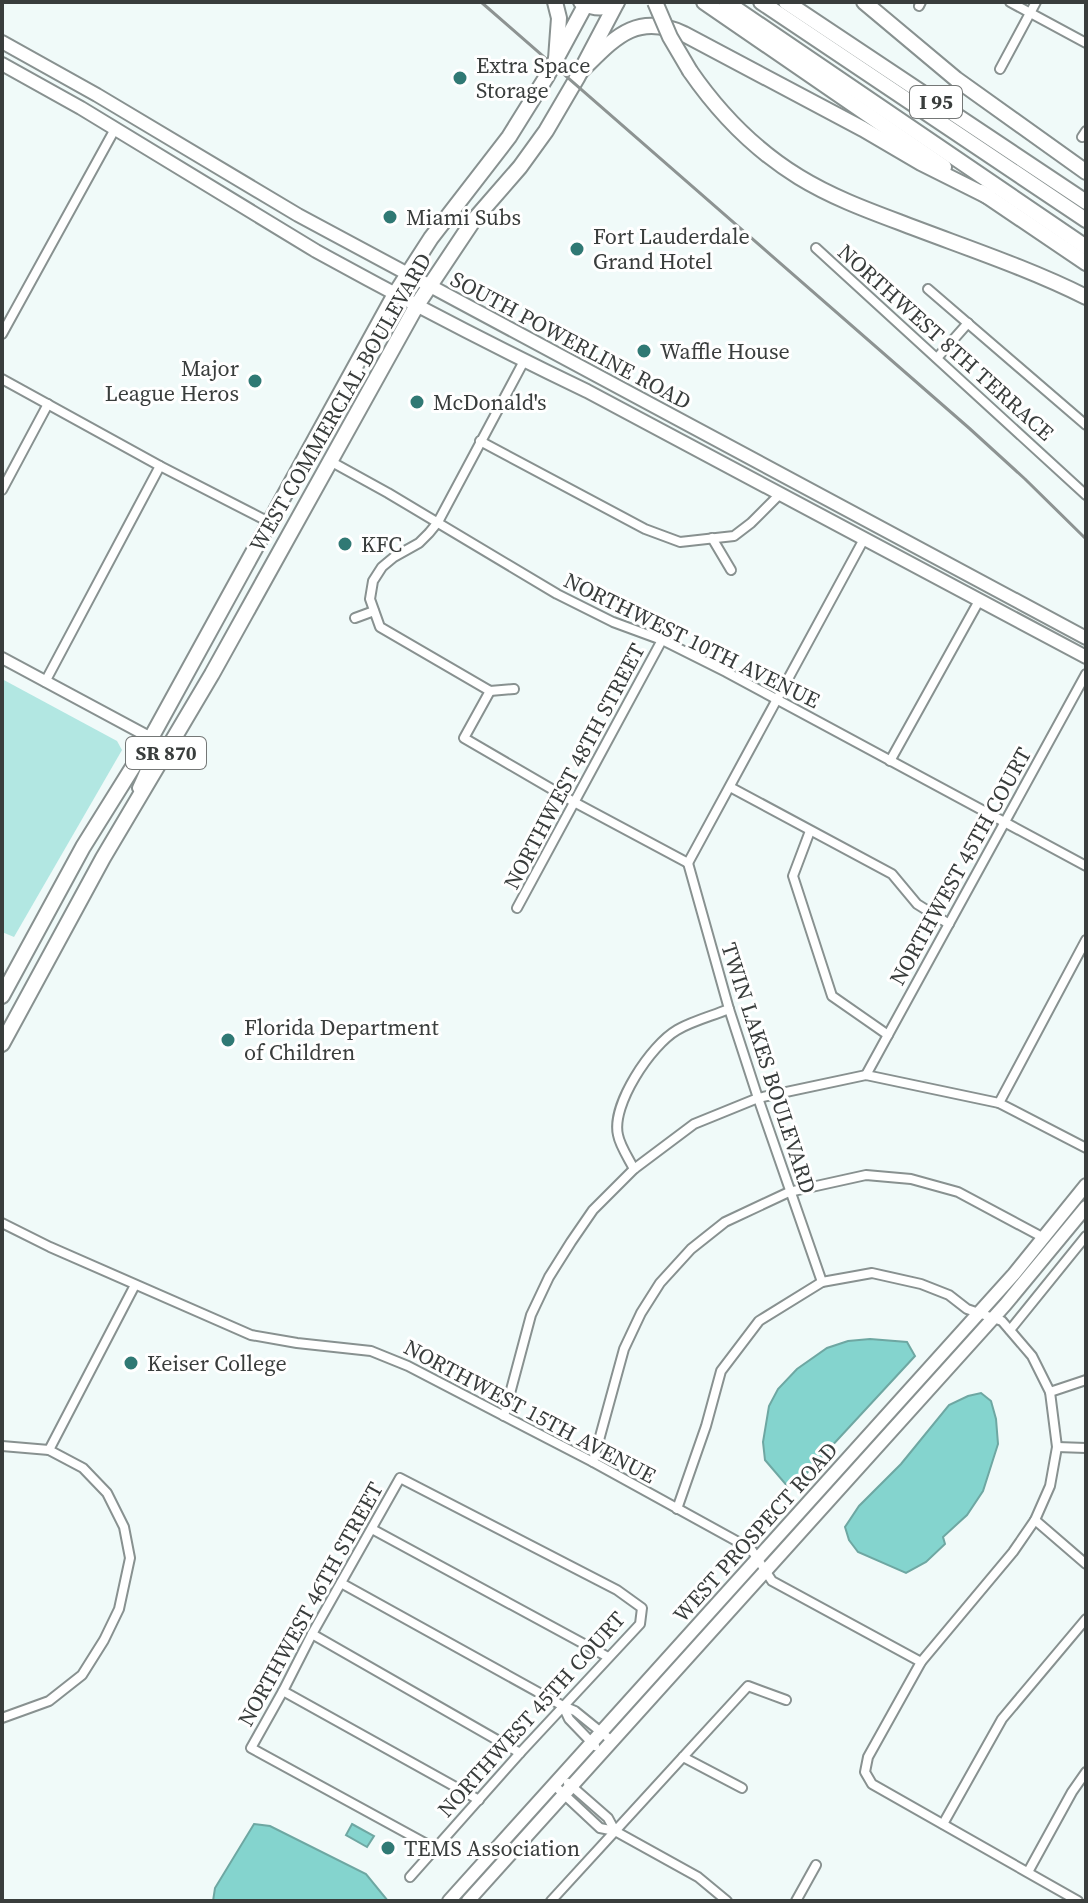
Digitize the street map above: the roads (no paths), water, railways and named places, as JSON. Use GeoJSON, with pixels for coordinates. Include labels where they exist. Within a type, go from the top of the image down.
{"type":"FeatureCollection","features":[{"type":"Feature","properties":{"kind":"highway"},"geometry":{"type":"LineString","coordinates":[[555,2],[559,18],[556,59]]}},
{"type":"Feature","properties":{"kind":"highway"},"geometry":{"type":"LineString","coordinates":[[585,3],[600,8],[617,2]]}},
{"type":"Feature","properties":{"kind":"highway","name":"WEST COMMERCIAL BOULEVARD"},"geometry":{"type":"LineString","coordinates":[[2,1044],[417,305],[473,221],[539,143],[617,2]]}},
{"type":"Feature","properties":{"kind":"highway"},"geometry":{"type":"LineString","coordinates":[[655,2],[670,37],[690,71],[746,137],[778,163],[807,182],[854,205],[1086,297]]}},
{"type":"Feature","properties":{"kind":"highway","name":"I 95"},"geometry":{"type":"LineString","coordinates":[[704,2],[1086,263]]}},
{"type":"Feature","properties":{"kind":"highway"},"geometry":{"type":"LineString","coordinates":[[726,2],[1086,247]]}},
{"type":"Feature","properties":{"kind":"highway"},"geometry":{"type":"LineString","coordinates":[[761,2],[1086,220]]}},
{"type":"Feature","properties":{"kind":"highway","name":"I 95"},"geometry":{"type":"LineString","coordinates":[[786,2],[1086,202]]}},
{"type":"Feature","properties":{"kind":"highway"},"geometry":{"type":"LineString","coordinates":[[864,2],[956,79],[1086,172]]}},
{"type":"Feature","properties":{"kind":"highway","name":"WEST COMMERCIAL BOULEVARD"},"geometry":{"type":"LineString","coordinates":[[2,996],[83,847],[151,738],[395,294],[452,210],[509,137],[556,59],[585,3]]}},
{"type":"Feature","properties":{"kind":"highway"},"geometry":{"type":"LineString","coordinates":[[580,72],[613,40],[627,31],[641,26],[663,26],[697,41],[989,197]]}},
{"type":"Feature","properties":{"kind":"highway"},"geometry":{"type":"LineString","coordinates":[[182,725],[175,717],[175,711],[204,657],[231,592]]}},
{"type":"Feature","properties":{"kind":"main road","name":"SOUTH POWERLINE ROAD"},"geometry":{"type":"LineString","coordinates":[[2,42],[298,215],[1086,638]]}},
{"type":"Feature","properties":{"kind":"main road","name":"SOUTH POWERLINE ROAD"},"geometry":{"type":"LineString","coordinates":[[2,64],[81,108],[316,251],[587,391],[1086,657]]}},
{"type":"Feature","properties":{"kind":"main road"},"geometry":{"type":"LineString","coordinates":[[81,108],[102,109],[111,103]]}},
{"type":"Feature","properties":{"kind":"main road"},"geometry":{"type":"LineString","coordinates":[[115,129],[122,124],[139,121]]}},
{"type":"Feature","properties":{"kind":"main road"},"geometry":{"type":"LineString","coordinates":[[780,494],[794,481]]}},
{"type":"Feature","properties":{"kind":"main road"},"geometry":{"type":"LineString","coordinates":[[957,587],[976,589],[988,586]]}},
{"type":"Feature","properties":{"kind":"main road"},"geometry":{"type":"LineString","coordinates":[[980,599],[1004,595]]}},
{"type":"Feature","properties":{"kind":"main road","name":"WEST PROSPECT ROAD"},"geometry":{"type":"LineString","coordinates":[[449,1901],[979,1313],[1086,1185]]}},
{"type":"Feature","properties":{"kind":"main road","name":"WEST PROSPECT ROAD"},"geometry":{"type":"LineString","coordinates":[[468,1901],[993,1318],[1086,1207]]}},
{"type":"Feature","properties":{"kind":"street"},"geometry":{"type":"LineString","coordinates":[[1010,2],[1086,43]]}},
{"type":"Feature","properties":{"kind":"street"},"geometry":{"type":"LineString","coordinates":[[1000,69],[1036,2]]}},
{"type":"Feature","properties":{"kind":"street"},"geometry":{"type":"LineString","coordinates":[[2,334],[115,129]]}},
{"type":"Feature","properties":{"kind":"street","name":"NORTHWEST 8TH TERRACE"},"geometry":{"type":"LineString","coordinates":[[816,248],[1086,495]]}},
{"type":"Feature","properties":{"kind":"street"},"geometry":{"type":"LineString","coordinates":[[928,289],[1086,425]]}},
{"type":"Feature","properties":{"kind":"street"},"geometry":{"type":"LineString","coordinates":[[937,358],[968,323]]}},
{"type":"Feature","properties":{"kind":"street"},"geometry":{"type":"LineString","coordinates":[[514,689],[490,691],[380,627],[370,599],[373,581],[382,567],[419,543],[438,522],[524,361]]}},
{"type":"Feature","properties":{"kind":"street"},"geometry":{"type":"LineString","coordinates":[[2,379],[269,522]]}},
{"type":"Feature","properties":{"kind":"street"},"geometry":{"type":"LineString","coordinates":[[2,490],[48,404]]}},
{"type":"Feature","properties":{"kind":"street"},"geometry":{"type":"LineString","coordinates":[[480,441],[645,529],[680,542],[734,536],[780,494]]}},
{"type":"Feature","properties":{"kind":"street","name":"NORTHWEST 10TH AVENUE"},"geometry":{"type":"LineString","coordinates":[[329,461],[557,594],[613,622],[662,640],[1086,866]]}},
{"type":"Feature","properties":{"kind":"street"},"geometry":{"type":"LineString","coordinates":[[45,682],[160,466]]}},
{"type":"Feature","properties":{"kind":"street"},"geometry":{"type":"LineString","coordinates":[[712,538],[731,570]]}},
{"type":"Feature","properties":{"kind":"street"},"geometry":{"type":"LineString","coordinates":[[490,691],[464,738],[688,863],[864,539]]}},
{"type":"Feature","properties":{"kind":"street"},"geometry":{"type":"LineString","coordinates":[[890,761],[980,599]]}},
{"type":"Feature","properties":{"kind":"street"},"geometry":{"type":"LineString","coordinates":[[355,618],[374,611]]}},
{"type":"Feature","properties":{"kind":"street","name":"NORTHWEST 48TH STREET"},"geometry":{"type":"LineString","coordinates":[[517,908],[662,640]]}},
{"type":"Feature","properties":{"kind":"street"},"geometry":{"type":"LineString","coordinates":[[2,658],[151,738]]}},
{"type":"Feature","properties":{"kind":"street","name":"NORTHWEST 45TH COURT"},"geometry":{"type":"LineString","coordinates":[[866,1075],[1086,674]]}},
{"type":"Feature","properties":{"kind":"street","name":"WEST COMMERCIAL BOULEVARD"},"geometry":{"type":"LineString","coordinates":[[117,835],[148,764],[151,738]]}},
{"type":"Feature","properties":{"kind":"street"},"geometry":{"type":"LineString","coordinates":[[730,787],[892,874],[917,904],[949,924]]}},
{"type":"Feature","properties":{"kind":"street"},"geometry":{"type":"LineString","coordinates":[[810,831],[793,876],[832,996],[888,1035]]}},
{"type":"Feature","properties":{"kind":"street","name":"TWIN LAKES BOULEVARD"},"geometry":{"type":"LineString","coordinates":[[688,863],[729,1009],[822,1282]]}},
{"type":"Feature","properties":{"kind":"street"},"geometry":{"type":"LineString","coordinates":[[999,1103],[1086,940]]}},
{"type":"Feature","properties":{"kind":"street"},"geometry":{"type":"LineString","coordinates":[[634,1169],[617,1135],[619,1109],[636,1077],[653,1049],[676,1030],[729,1009]]}},
{"type":"Feature","properties":{"kind":"street"},"geometry":{"type":"LineString","coordinates":[[504,1416],[531,1315],[549,1277],[593,1210],[634,1169],[694,1124],[758,1098],[866,1075],[999,1103],[1086,1148]]}},
{"type":"Feature","properties":{"kind":"street"},"geometry":{"type":"LineString","coordinates":[[593,1462],[624,1349],[641,1313],[660,1283],[691,1249],[725,1222],[789,1192],[866,1175],[911,1179],[958,1192],[1044,1238]]}},
{"type":"Feature","properties":{"kind":"street","name":"NORTHWEST 15TH AVENUE"},"geometry":{"type":"LineString","coordinates":[[2,1223],[251,1335],[371,1351],[408,1366],[751,1549],[772,1581],[921,1662]]}},
{"type":"Feature","properties":{"kind":"street"},"geometry":{"type":"LineString","coordinates":[[1010,1330],[1086,1236]]}},
{"type":"Feature","properties":{"kind":"street"},"geometry":{"type":"LineString","coordinates":[[677,1509],[706,1426],[721,1371],[759,1321],[822,1282],[872,1273],[921,1284],[949,1295],[967,1309],[1002,1321],[1032,1356],[1050,1392],[1057,1447],[1050,1486],[1035,1520],[1013,1552],[921,1662],[868,1757],[865,1772],[872,1784],[1078,1901]]}},
{"type":"Feature","properties":{"kind":"street"},"geometry":{"type":"LineString","coordinates":[[49,1450],[135,1285]]}},
{"type":"Feature","properties":{"kind":"street"},"geometry":{"type":"LineString","coordinates":[[1050,1392],[1086,1380]]}},
{"type":"Feature","properties":{"kind":"street"},"geometry":{"type":"LineString","coordinates":[[2,1446],[49,1450],[83,1468],[107,1493],[124,1527],[130,1558],[119,1609],[82,1675],[49,1701],[2,1718]]}},
{"type":"Feature","properties":{"kind":"street"},"geometry":{"type":"LineString","coordinates":[[1057,1447],[1086,1448]]}},
{"type":"Feature","properties":{"kind":"street","name":"NORTHWEST 46TH STREET"},"geometry":{"type":"LineString","coordinates":[[434,1848],[251,1748],[400,1478],[617,1590],[642,1608]]}},
{"type":"Feature","properties":{"kind":"street"},"geometry":{"type":"LineString","coordinates":[[1035,1520],[1086,1564]]}},
{"type":"Feature","properties":{"kind":"street"},"geometry":{"type":"LineString","coordinates":[[372,1529],[608,1657]]}},
{"type":"Feature","properties":{"kind":"street"},"geometry":{"type":"LineString","coordinates":[[341,1583],[575,1711],[612,1741]]}},
{"type":"Feature","properties":{"kind":"street","name":"NORTHWEST 45TH COURT"},"geometry":{"type":"LineString","coordinates":[[410,1877],[640,1624],[642,1608]]}},
{"type":"Feature","properties":{"kind":"street"},"geometry":{"type":"LineString","coordinates":[[943,1824],[1002,1719],[1086,1619]]}},
{"type":"Feature","properties":{"kind":"street"},"geometry":{"type":"LineString","coordinates":[[312,1634],[520,1753]]}},
{"type":"Feature","properties":{"kind":"street"},"geometry":{"type":"LineString","coordinates":[[551,1901],[748,1686],[786,1700]]}},
{"type":"Feature","properties":{"kind":"street"},"geometry":{"type":"LineString","coordinates":[[283,1691],[479,1800]]}},
{"type":"Feature","properties":{"kind":"street"},"geometry":{"type":"LineString","coordinates":[[563,1706],[569,1719],[602,1753]]}},
{"type":"Feature","properties":{"kind":"street"},"geometry":{"type":"LineString","coordinates":[[683,1757],[742,1788]]}},
{"type":"Feature","properties":{"kind":"street"},"geometry":{"type":"LineString","coordinates":[[1028,1872],[1086,1772]]}},
{"type":"Feature","properties":{"kind":"street"},"geometry":{"type":"LineString","coordinates":[[558,1781],[600,1828],[615,1831],[698,1877],[727,1901]]}},
{"type":"Feature","properties":{"kind":"street"},"geometry":{"type":"LineString","coordinates":[[796,1901],[816,1865]]}},
{"type":"Feature","properties":{"kind":"railway"},"geometry":{"type":"LineString","coordinates":[[481,2],[969,428],[1086,539]]}},
{"type":"Feature","properties":{"kind":"place","name":"Extra Space Storage"},"geometry":{"type":"Point","coordinates":[460,78]}},
{"type":"Feature","properties":{"kind":"place","name":"Miami Subs"},"geometry":{"type":"Point","coordinates":[390,217]}},
{"type":"Feature","properties":{"kind":"place","name":"Fort Lauderdale Grand Hotel"},"geometry":{"type":"Point","coordinates":[577,249]}},
{"type":"Feature","properties":{"kind":"place","name":"Waffle House"},"geometry":{"type":"Point","coordinates":[644,351]}},
{"type":"Feature","properties":{"kind":"place","name":"Major League Heros"},"geometry":{"type":"Point","coordinates":[255,381]}},
{"type":"Feature","properties":{"kind":"place","name":"McDonald's"},"geometry":{"type":"Point","coordinates":[417,402]}},
{"type":"Feature","properties":{"kind":"place","name":"KFC"},"geometry":{"type":"Point","coordinates":[345,544]}},
{"type":"Feature","properties":{"kind":"place","name":"Florida Department of Children"},"geometry":{"type":"Point","coordinates":[228,1040]}},
{"type":"Feature","properties":{"kind":"place","name":"Keiser College"},"geometry":{"type":"Point","coordinates":[131,1363]}},
{"type":"Feature","properties":{"kind":"place","name":"TEMS Association"},"geometry":{"type":"Point","coordinates":[388,1848]}}]}
